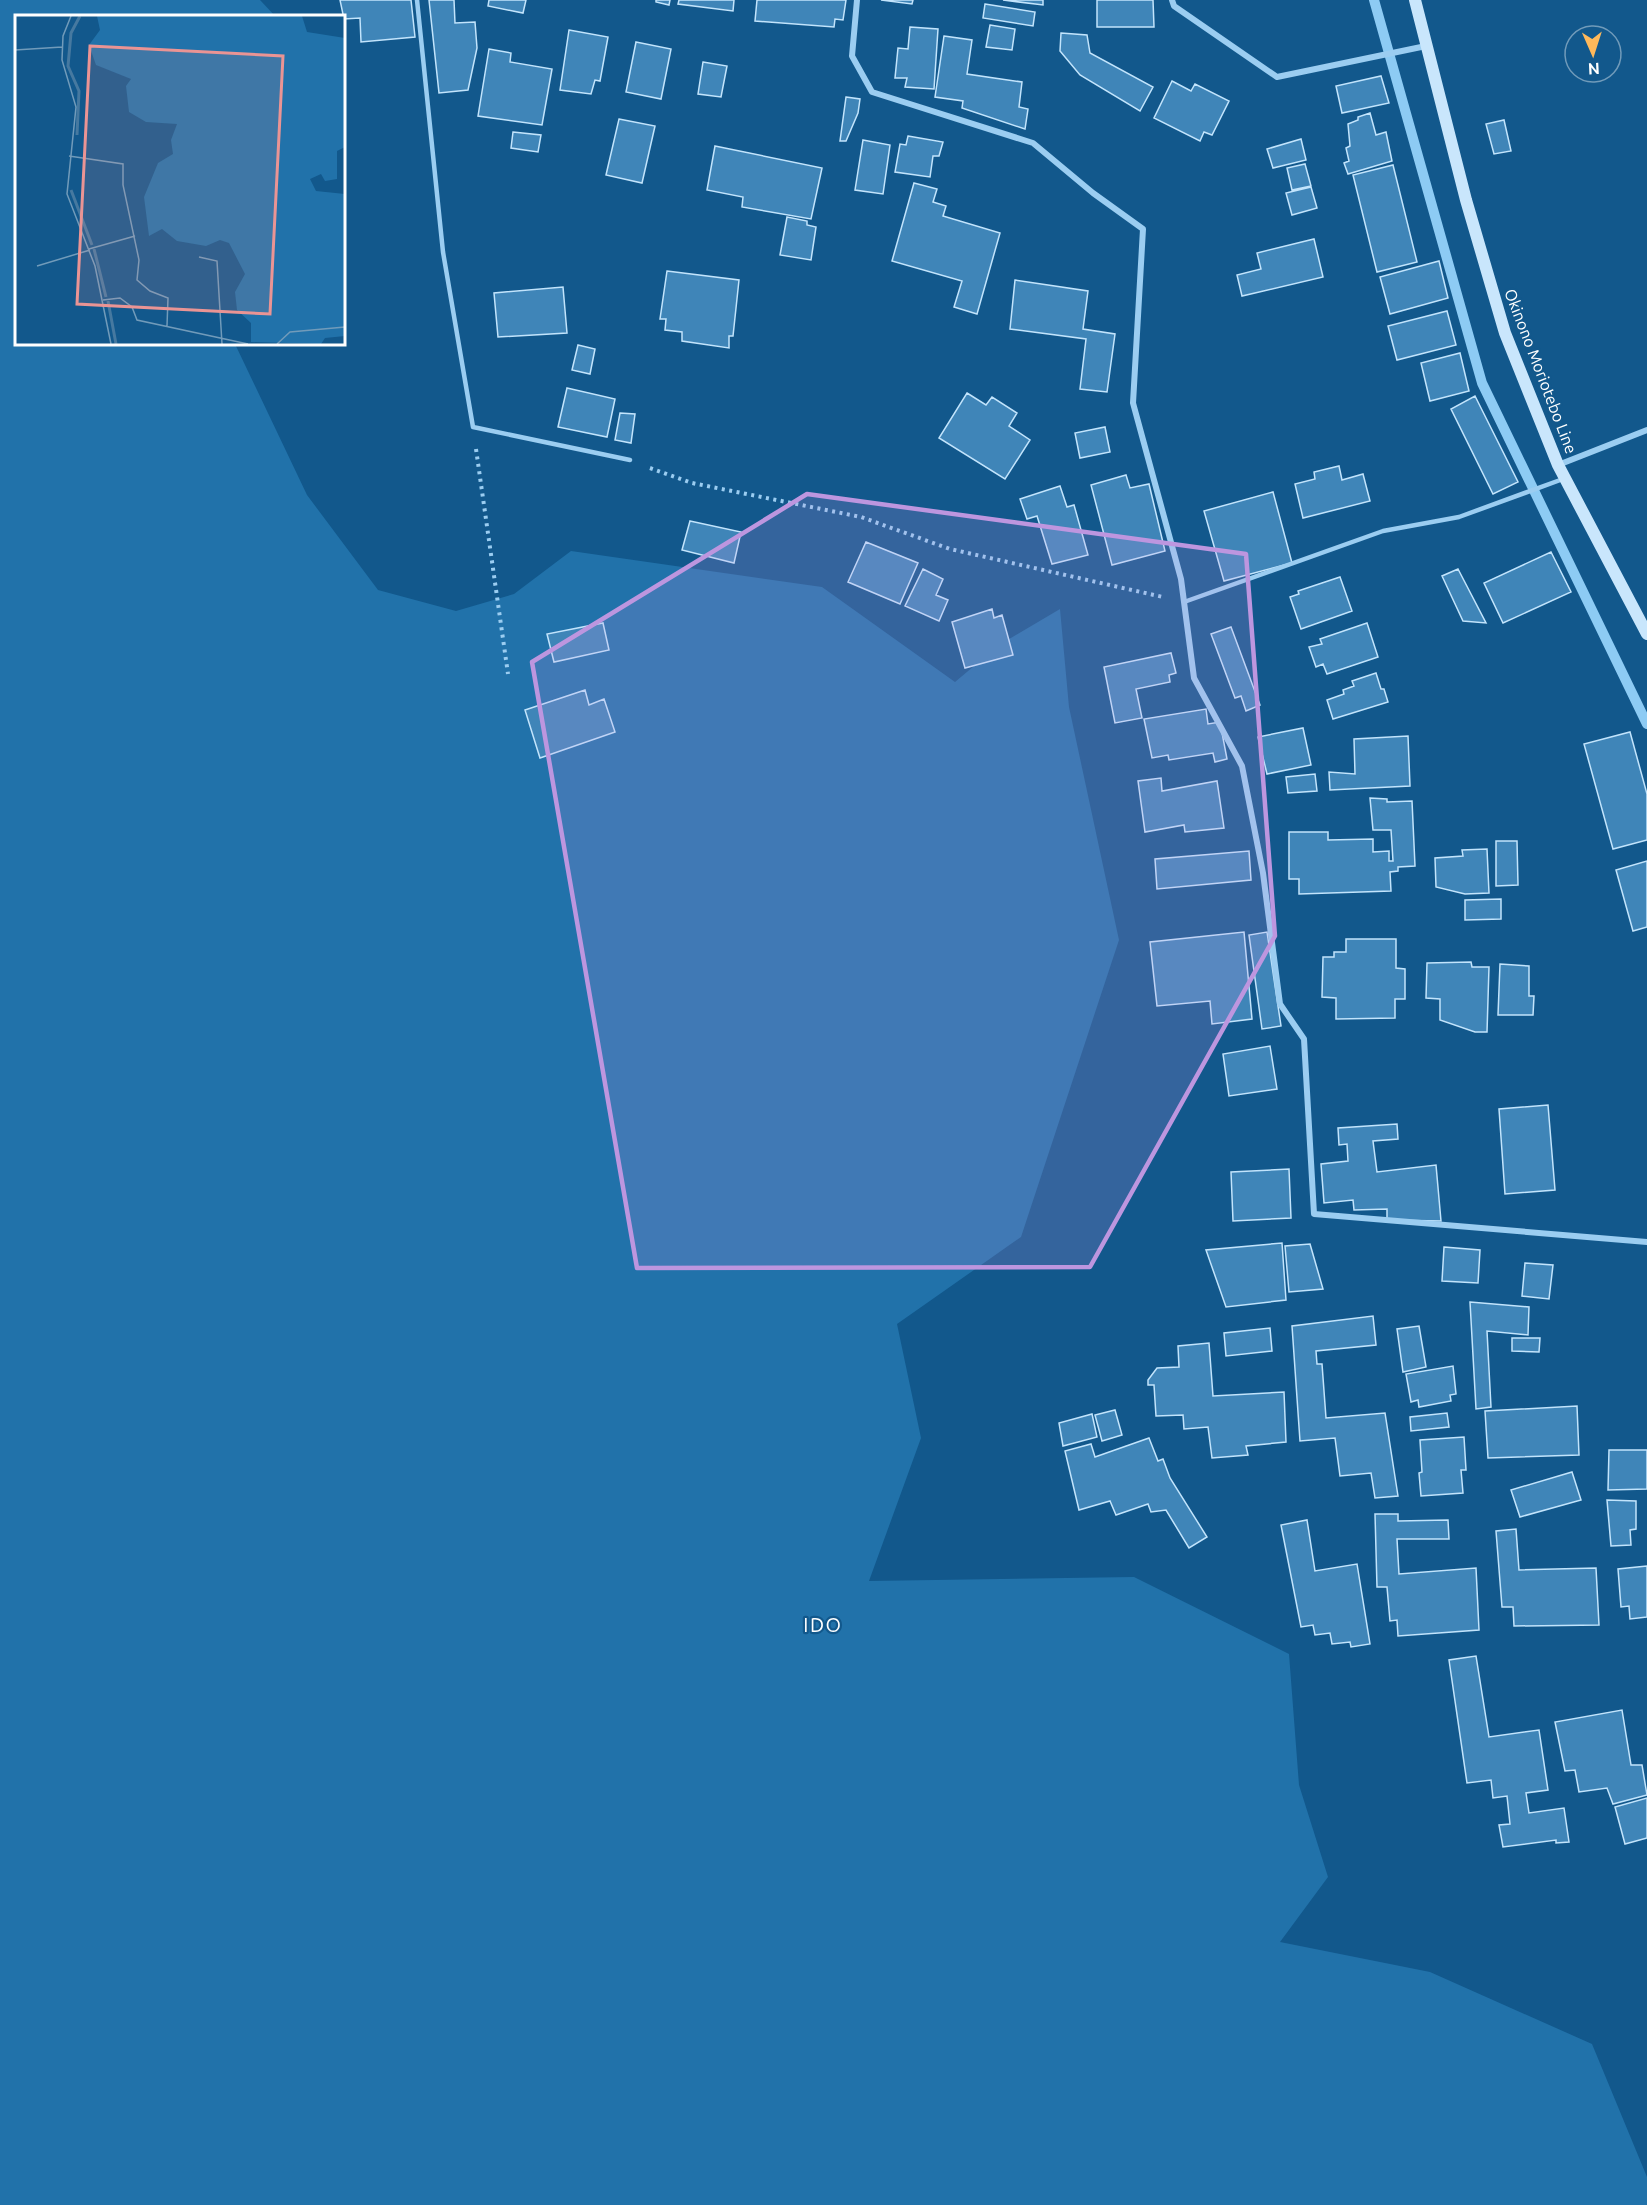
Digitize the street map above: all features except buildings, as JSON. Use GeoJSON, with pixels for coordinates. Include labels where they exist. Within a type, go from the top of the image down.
{"type":"FeatureCollection","features":[{"type":"Feature","properties":{"kind":"main road","name":"Okinono Moriotebo Line"},"geometry":{"type":"LineString","coordinates":[[1415,0],[1466,200],[1505,333],[1558,465],[1647,634]]}},
{"type":"Feature","properties":{"kind":"street"},"geometry":{"type":"LineString","coordinates":[[857,0],[852,56],[872,92],[1033,143],[1093,193],[1143,229],[1132,403],[1181,579],[1194,678],[1242,766],[1263,873],[1280,1004],[1304,1039],[1314,1214],[1647,1242]]}},
{"type":"Feature","properties":{"kind":"street"},"geometry":{"type":"LineString","coordinates":[[1172,0],[1174,6],[1277,77],[1426,46]]}},
{"type":"Feature","properties":{"kind":"street"},"geometry":{"type":"LineString","coordinates":[[1558,465],[1647,430]]}},
{"type":"Feature","properties":{"kind":"lane"},"geometry":{"type":"LineString","coordinates":[[417,0],[443,252],[473,427],[630,460]]}},
{"type":"Feature","properties":{"kind":"lane"},"geometry":{"type":"LineString","coordinates":[[1184,602],[1383,531],[1459,517],[1565,478]]}},
{"type":"Feature","properties":{"kind":"path"},"geometry":{"type":"LineString","coordinates":[[473,427],[507,674]]}},
{"type":"Feature","properties":{"kind":"path"},"geometry":{"type":"LineString","coordinates":[[630,460],[692,483],[861,518],[950,549],[1184,602]]}},
{"type":"Feature","properties":{"kind":"highlighted area"},"geometry":{"type":"Polygon","coordinates":[[[807,494],[1246,554],[1275,936],[1090,1267],[637,1268],[532,662],[807,494]]]}},
{"type":"Feature","properties":{"kind":"shaded area"},"geometry":{"type":"Polygon","coordinates":[[[0,0],[260,0],[274,15],[15,15],[15,345],[235,345],[307,495],[378,590],[456,611],[514,594],[571,551],[822,587],[955,682],[999,645],[1060,609],[1069,707],[1119,940],[1021,1237],[897,1324],[921,1438],[869,1581],[1134,1577],[1289,1654],[1299,1785],[1328,1877],[1280,1942],[1430,1972],[1592,2044],[1647,2177],[1647,2205],[0,2205],[0,0]]]}},
{"type":"Feature","properties":{"kind":"waterway"},"geometry":{"type":"LineString","coordinates":[[1374,0],[1482,383],[1647,724]]}},
{"type":"Feature","properties":{"kind":"district","name":"IDO"},"geometry":{"type":"Point","coordinates":[823,1624]}}]}
